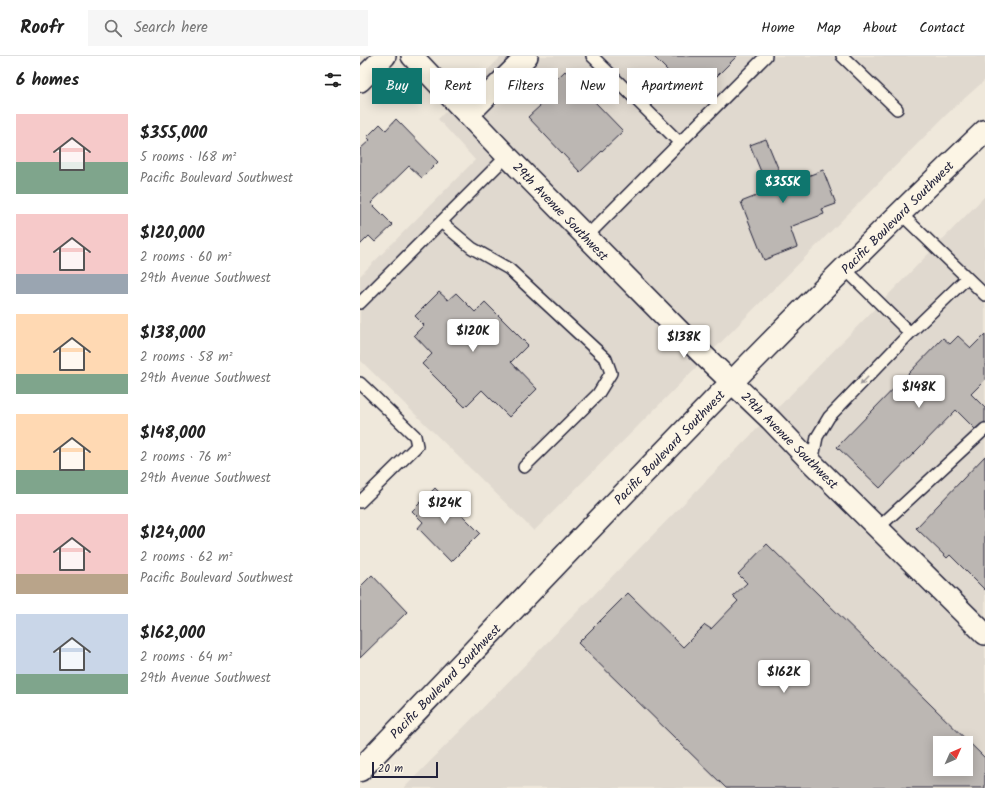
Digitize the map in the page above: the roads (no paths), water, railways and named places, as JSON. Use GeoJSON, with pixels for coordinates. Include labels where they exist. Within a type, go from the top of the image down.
{"type":"FeatureCollection","features":[{"type":"Feature","properties":{"kind":"main road","name":"Pacific Boulevard Southwest"},"geometry":{"type":"LineString","coordinates":[[360,770],[731,382],[845,269],[899,212],[985,131]]}},
{"type":"Feature","properties":{"kind":"street"},"geometry":{"type":"LineString","coordinates":[[360,81],[385,56]]}},
{"type":"Feature","properties":{"kind":"street","name":"29th Avenue Southwest"},"geometry":{"type":"LineString","coordinates":[[412,56],[586,237],[985,634]]}},
{"type":"Feature","properties":{"kind":"street"},"geometry":{"type":"LineString","coordinates":[[469,114],[527,56]]}},
{"type":"Feature","properties":{"kind":"lane"},"geometry":{"type":"LineString","coordinates":[[592,56],[679,142]]}},
{"type":"Feature","properties":{"kind":"lane"},"geometry":{"type":"LineString","coordinates":[[586,237],[766,56]]}},
{"type":"Feature","properties":{"kind":"lane"},"geometry":{"type":"LineString","coordinates":[[842,56],[897,109]]}},
{"type":"Feature","properties":{"kind":"lane"},"geometry":{"type":"LineString","coordinates":[[360,303],[507,156]]}},
{"type":"Feature","properties":{"kind":"lane"},"geometry":{"type":"LineString","coordinates":[[899,212],[985,295]]}},
{"type":"Feature","properties":{"kind":"lane"},"geometry":{"type":"LineString","coordinates":[[441,222],[472,248],[509,269],[606,359],[611,373],[598,394],[524,467]]}},
{"type":"Feature","properties":{"kind":"lane"},"geometry":{"type":"LineString","coordinates":[[845,269],[910,333]]}},
{"type":"Feature","properties":{"kind":"lane"},"geometry":{"type":"LineString","coordinates":[[812,463],[817,437],[829,417],[910,333],[967,278]]}},
{"type":"Feature","properties":{"kind":"lane"},"geometry":{"type":"LineString","coordinates":[[360,383],[415,436],[417,446],[360,502]]}},
{"type":"Feature","properties":{"kind":"lane"},"geometry":{"type":"LineString","coordinates":[[878,528],[985,429]]}}]}
